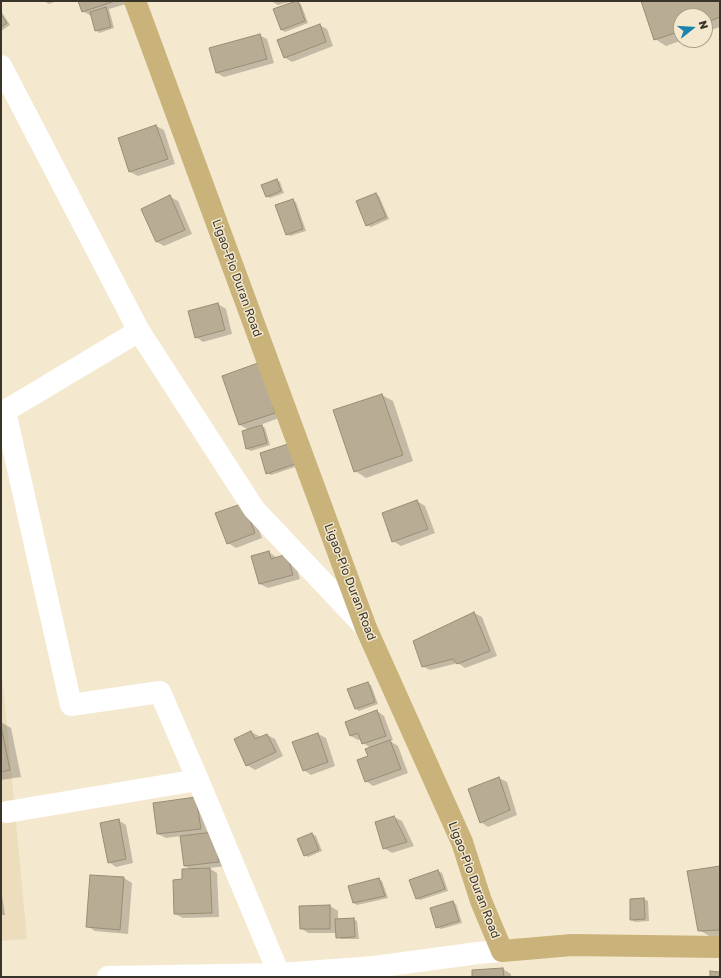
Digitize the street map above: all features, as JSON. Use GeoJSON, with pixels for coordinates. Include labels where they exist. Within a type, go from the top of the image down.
{"type":"FeatureCollection","features":[{"type":"Feature","properties":{"kind":"main road","name":"Ligao-Pio Duran Road"},"geometry":{"type":"LineString","coordinates":[[135,1],[366,628],[462,842],[481,901],[502,952],[572,945],[720,947]]}},
{"type":"Feature","properties":{"kind":"street"},"geometry":{"type":"LineString","coordinates":[[1,66],[139,331],[254,509],[366,628]]}},
{"type":"Feature","properties":{"kind":"street"},"geometry":{"type":"LineString","coordinates":[[139,331],[3,413],[71,705],[160,692],[279,974]]}},
{"type":"Feature","properties":{"kind":"street"},"geometry":{"type":"LineString","coordinates":[[7,812],[198,780]]}},
{"type":"Feature","properties":{"kind":"street"},"geometry":{"type":"LineString","coordinates":[[108,977],[376,972],[478,953],[502,952]]}},
{"type":"Feature","properties":{"kind":"shaded area"},"geometry":{"type":"Polygon","coordinates":[[[1,664],[27,939],[1,941],[1,664]]]}},
{"type":"Feature","properties":{"kind":"building"},"geometry":{"type":"Polygon","coordinates":[[[78,1],[115,1],[82,12],[78,1]]]}},
{"type":"Feature","properties":{"kind":"building"},"geometry":{"type":"Polygon","coordinates":[[[298,1],[305,21],[281,30],[273,9],[298,1]]]}},
{"type":"Feature","properties":{"kind":"building"},"geometry":{"type":"Polygon","coordinates":[[[641,1],[720,1],[720,17],[713,20],[713,8],[673,8],[673,34],[654,40],[641,1]]]}},
{"type":"Feature","properties":{"kind":"building"},"geometry":{"type":"Polygon","coordinates":[[[106,7],[111,27],[95,31],[90,12],[106,7]]]}},
{"type":"Feature","properties":{"kind":"building"},"geometry":{"type":"Polygon","coordinates":[[[1,14],[7,23],[1,27],[1,14]]]}},
{"type":"Feature","properties":{"kind":"building"},"geometry":{"type":"Polygon","coordinates":[[[320,24],[326,42],[284,58],[277,40],[320,24]]]}},
{"type":"Feature","properties":{"kind":"building"},"geometry":{"type":"Polygon","coordinates":[[[260,34],[267,59],[216,73],[209,48],[260,34]]]}},
{"type":"Feature","properties":{"kind":"building"},"geometry":{"type":"Polygon","coordinates":[[[156,125],[168,159],[129,172],[118,138],[156,125]]]}},
{"type":"Feature","properties":{"kind":"building"},"geometry":{"type":"Polygon","coordinates":[[[277,179],[281,191],[266,197],[261,185],[277,179]]]}},
{"type":"Feature","properties":{"kind":"building"},"geometry":{"type":"Polygon","coordinates":[[[376,193],[386,217],[366,226],[356,201],[376,193]]]}},
{"type":"Feature","properties":{"kind":"building"},"geometry":{"type":"Polygon","coordinates":[[[170,195],[185,230],[156,242],[141,209],[170,195]]]}},
{"type":"Feature","properties":{"kind":"building"},"geometry":{"type":"Polygon","coordinates":[[[293,199],[303,229],[286,235],[275,205],[293,199]]]}},
{"type":"Feature","properties":{"kind":"building"},"geometry":{"type":"Polygon","coordinates":[[[218,303],[225,330],[195,338],[188,311],[218,303]]]}},
{"type":"Feature","properties":{"kind":"building"},"geometry":{"type":"Polygon","coordinates":[[[258,363],[277,405],[273,407],[275,413],[239,425],[222,376],[258,363]]]}},
{"type":"Feature","properties":{"kind":"building"},"geometry":{"type":"Polygon","coordinates":[[[382,394],[403,455],[354,472],[333,410],[382,394]]]}},
{"type":"Feature","properties":{"kind":"building"},"geometry":{"type":"Polygon","coordinates":[[[262,425],[267,443],[246,449],[242,431],[262,425]]]}},
{"type":"Feature","properties":{"kind":"building"},"geometry":{"type":"Polygon","coordinates":[[[288,444],[295,464],[266,474],[260,453],[288,444]]]}},
{"type":"Feature","properties":{"kind":"building"},"geometry":{"type":"Polygon","coordinates":[[[417,500],[428,529],[392,542],[382,513],[417,500]]]}},
{"type":"Feature","properties":{"kind":"building"},"geometry":{"type":"Polygon","coordinates":[[[244,503],[255,533],[227,544],[215,513],[244,503]]]}},
{"type":"Feature","properties":{"kind":"building"},"geometry":{"type":"Polygon","coordinates":[[[269,551],[271,559],[287,554],[293,575],[259,584],[251,556],[269,551]]]}},
{"type":"Feature","properties":{"kind":"building"},"geometry":{"type":"Polygon","coordinates":[[[474,612],[490,651],[457,664],[453,659],[422,667],[413,641],[474,612]]]}},
{"type":"Feature","properties":{"kind":"building"},"geometry":{"type":"Polygon","coordinates":[[[368,682],[375,702],[355,709],[347,689],[368,682]]]}},
{"type":"Feature","properties":{"kind":"building"},"geometry":{"type":"Polygon","coordinates":[[[377,710],[386,736],[362,744],[358,733],[350,736],[345,722],[377,710]]]}},
{"type":"Feature","properties":{"kind":"building"},"geometry":{"type":"Polygon","coordinates":[[[1,726],[10,770],[1,772],[1,726]]]}},
{"type":"Feature","properties":{"kind":"building"},"geometry":{"type":"Polygon","coordinates":[[[251,731],[255,739],[267,734],[276,752],[246,766],[234,739],[251,731]]]}},
{"type":"Feature","properties":{"kind":"building"},"geometry":{"type":"Polygon","coordinates":[[[318,733],[328,762],[303,771],[292,742],[318,733]]]}},
{"type":"Feature","properties":{"kind":"building"},"geometry":{"type":"Polygon","coordinates":[[[390,740],[401,769],[365,782],[357,760],[368,756],[365,749],[390,740]]]}},
{"type":"Feature","properties":{"kind":"building"},"geometry":{"type":"Polygon","coordinates":[[[499,777],[510,810],[480,823],[468,789],[499,777]]]}},
{"type":"Feature","properties":{"kind":"building"},"geometry":{"type":"Polygon","coordinates":[[[196,797],[201,829],[157,834],[153,803],[196,797]]]}},
{"type":"Feature","properties":{"kind":"building"},"geometry":{"type":"Polygon","coordinates":[[[394,816],[407,842],[383,849],[375,822],[394,816]]]}},
{"type":"Feature","properties":{"kind":"building"},"geometry":{"type":"Polygon","coordinates":[[[119,819],[126,859],[108,863],[100,823],[119,819]]]}},
{"type":"Feature","properties":{"kind":"building"},"geometry":{"type":"Polygon","coordinates":[[[214,832],[219,862],[184,866],[180,836],[214,832]]]}},
{"type":"Feature","properties":{"kind":"building"},"geometry":{"type":"Polygon","coordinates":[[[312,833],[319,850],[304,856],[297,839],[312,833]]]}},
{"type":"Feature","properties":{"kind":"building"},"geometry":{"type":"Polygon","coordinates":[[[720,866],[720,930],[698,931],[687,871],[720,866]]]}},
{"type":"Feature","properties":{"kind":"building"},"geometry":{"type":"Polygon","coordinates":[[[210,868],[212,913],[174,914],[173,880],[182,879],[182,869],[210,868]]]}},
{"type":"Feature","properties":{"kind":"building"},"geometry":{"type":"Polygon","coordinates":[[[438,870],[445,889],[416,899],[409,880],[438,870]]]}},
{"type":"Feature","properties":{"kind":"building"},"geometry":{"type":"Polygon","coordinates":[[[90,875],[124,877],[120,930],[86,927],[90,875]]]}},
{"type":"Feature","properties":{"kind":"building"},"geometry":{"type":"Polygon","coordinates":[[[379,878],[385,896],[353,903],[348,886],[379,878]]]}},
{"type":"Feature","properties":{"kind":"building"},"geometry":{"type":"Polygon","coordinates":[[[644,898],[645,919],[630,920],[630,899],[644,898]]]}},
{"type":"Feature","properties":{"kind":"building"},"geometry":{"type":"Polygon","coordinates":[[[453,901],[459,921],[436,928],[430,908],[453,901]]]}},
{"type":"Feature","properties":{"kind":"building"},"geometry":{"type":"Polygon","coordinates":[[[330,905],[330,929],[300,929],[299,906],[330,905]]]}},
{"type":"Feature","properties":{"kind":"building"},"geometry":{"type":"Polygon","coordinates":[[[354,918],[355,937],[336,938],[335,919],[354,918]]]}},
{"type":"Feature","properties":{"kind":"building"},"geometry":{"type":"Polygon","coordinates":[[[503,968],[504,977],[472,977],[472,970],[503,968]]]}},
{"type":"Feature","properties":{"kind":"building"},"geometry":{"type":"Polygon","coordinates":[[[710,971],[720,972],[720,977],[710,977],[710,971]]]}}]}
